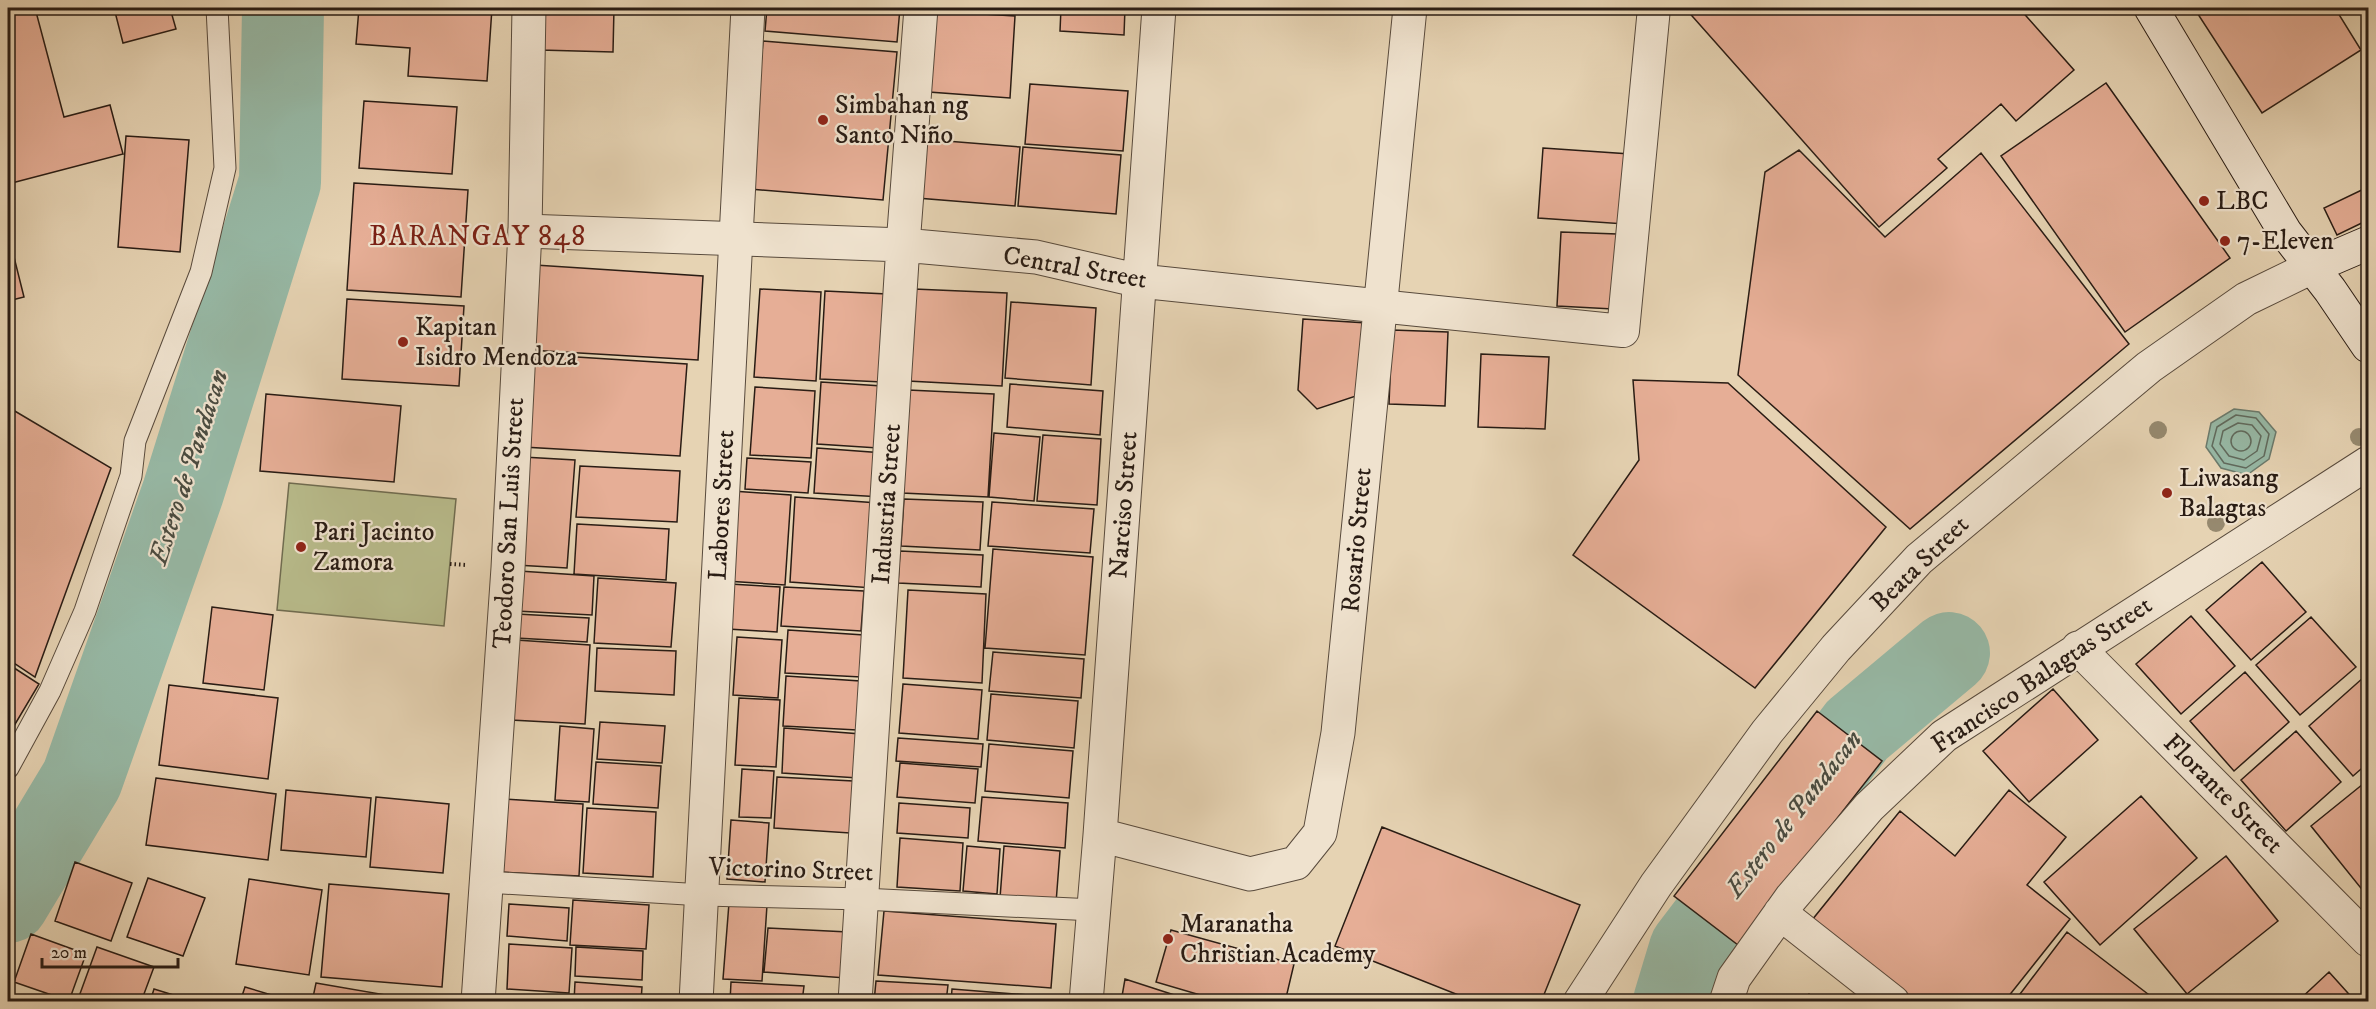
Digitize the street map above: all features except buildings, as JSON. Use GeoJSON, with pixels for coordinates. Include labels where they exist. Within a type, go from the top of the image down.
{"type":"FeatureCollection","features":[{"type":"Feature","properties":{"kind":"street","name":"Teodoro San Luis Street"},"geometry":{"type":"LineString","coordinates":[[478,1002],[508,568],[525,231],[530,8]]}},
{"type":"Feature","properties":{"kind":"street","name":"Labores Street"},"geometry":{"type":"LineString","coordinates":[[696,1002],[748,8]]}},
{"type":"Feature","properties":{"kind":"street","name":"Industria Street"},"geometry":{"type":"LineString","coordinates":[[855,1002],[903,245],[921,8]]}},
{"type":"Feature","properties":{"kind":"street","name":"Narciso Street"},"geometry":{"type":"LineString","coordinates":[[1086,1002],[1159,8]]}},
{"type":"Feature","properties":{"kind":"street","name":"Rosario Street"},"geometry":{"type":"LineString","coordinates":[[1100,835],[1251,874],[1296,863],[1320,834],[1338,733],[1410,8]]}},
{"type":"Feature","properties":{"kind":"street","name":"Central Street"},"geometry":{"type":"LineString","coordinates":[[525,231],[903,245],[1036,257],[1140,281],[1623,331],[1654,8]]}},
{"type":"Feature","properties":{"kind":"street"},"geometry":{"type":"LineString","coordinates":[[2151,8],[2285,232],[2321,278],[2368,346]]}},
{"type":"Feature","properties":{"kind":"street","name":"Beata Street"},"geometry":{"type":"LineString","coordinates":[[1580,1002],[1656,885],[1767,732],[1836,648],[1919,559],[2149,367],[2246,299],[2321,278],[2368,243]]}},
{"type":"Feature","properties":{"kind":"street","name":"Francisco Balagtas Street"},"geometry":{"type":"LineString","coordinates":[[1726,1002],[1734,978],[1780,913],[1869,807],[1944,736],[2368,463]]}},
{"type":"Feature","properties":{"kind":"street","name":"Florante Street"},"geometry":{"type":"LineString","coordinates":[[2078,648],[2368,940]]}},
{"type":"Feature","properties":{"kind":"street"},"geometry":{"type":"LineString","coordinates":[[1780,913],[1893,1002]]}},
{"type":"Feature","properties":{"kind":"lane"},"geometry":{"type":"LineString","coordinates":[[8,768],[50,691],[85,611],[133,468],[135,441],[201,272],[225,168],[217,8]]}},
{"type":"Feature","properties":{"kind":"lane","name":"Victorino Street"},"geometry":{"type":"LineString","coordinates":[[486,882],[703,895],[862,899],[1094,910]]}},
{"type":"Feature","properties":{"kind":"shaded area"},"geometry":{"type":"Polygon","coordinates":[[[289,483],[456,499],[444,626],[277,610],[289,483]]]}},
{"type":"Feature","properties":{"kind":"water"},"geometry":{"type":"Polygon","coordinates":[[[2234,409],[2259,412],[2276,432],[2269,459],[2247,475],[2221,468],[2206,447],[2211,423],[2234,409]]]}},
{"type":"Feature","properties":{"kind":"waterway","name":"Estero de Pandacan"},"geometry":{"type":"LineString","coordinates":[[8,902],[82,779],[183,492],[280,182],[283,8]]}},
{"type":"Feature","properties":{"kind":"waterway","name":"Estero de Pandacan"},"geometry":{"type":"LineString","coordinates":[[1674,1002],[1690,949],[1857,730],[1949,653]]}},
{"type":"Feature","properties":{"kind":"place","name":"Simbahan ng Santo Niño"},"geometry":{"type":"Point","coordinates":[823,120]}},
{"type":"Feature","properties":{"kind":"place","name":"LBC"},"geometry":{"type":"Point","coordinates":[2204,201]}},
{"type":"Feature","properties":{"kind":"place","name":"7-Eleven"},"geometry":{"type":"Point","coordinates":[2225,241]}},
{"type":"Feature","properties":{"kind":"place","name":"Kapitan Isidro Mendoza"},"geometry":{"type":"Point","coordinates":[403,342]}},
{"type":"Feature","properties":{"kind":"place","name":"Liwasang Balagtas"},"geometry":{"type":"Point","coordinates":[2167,493]}},
{"type":"Feature","properties":{"kind":"place","name":"Pari Jacinto Zamora"},"geometry":{"type":"Point","coordinates":[301,547]}},
{"type":"Feature","properties":{"kind":"place","name":"Maranatha Christian Academy"},"geometry":{"type":"Point","coordinates":[1168,939]}},
{"type":"Feature","properties":{"kind":"district","name":"BARANGAY 848"},"geometry":{"type":"Point","coordinates":[478,236]}}]}
